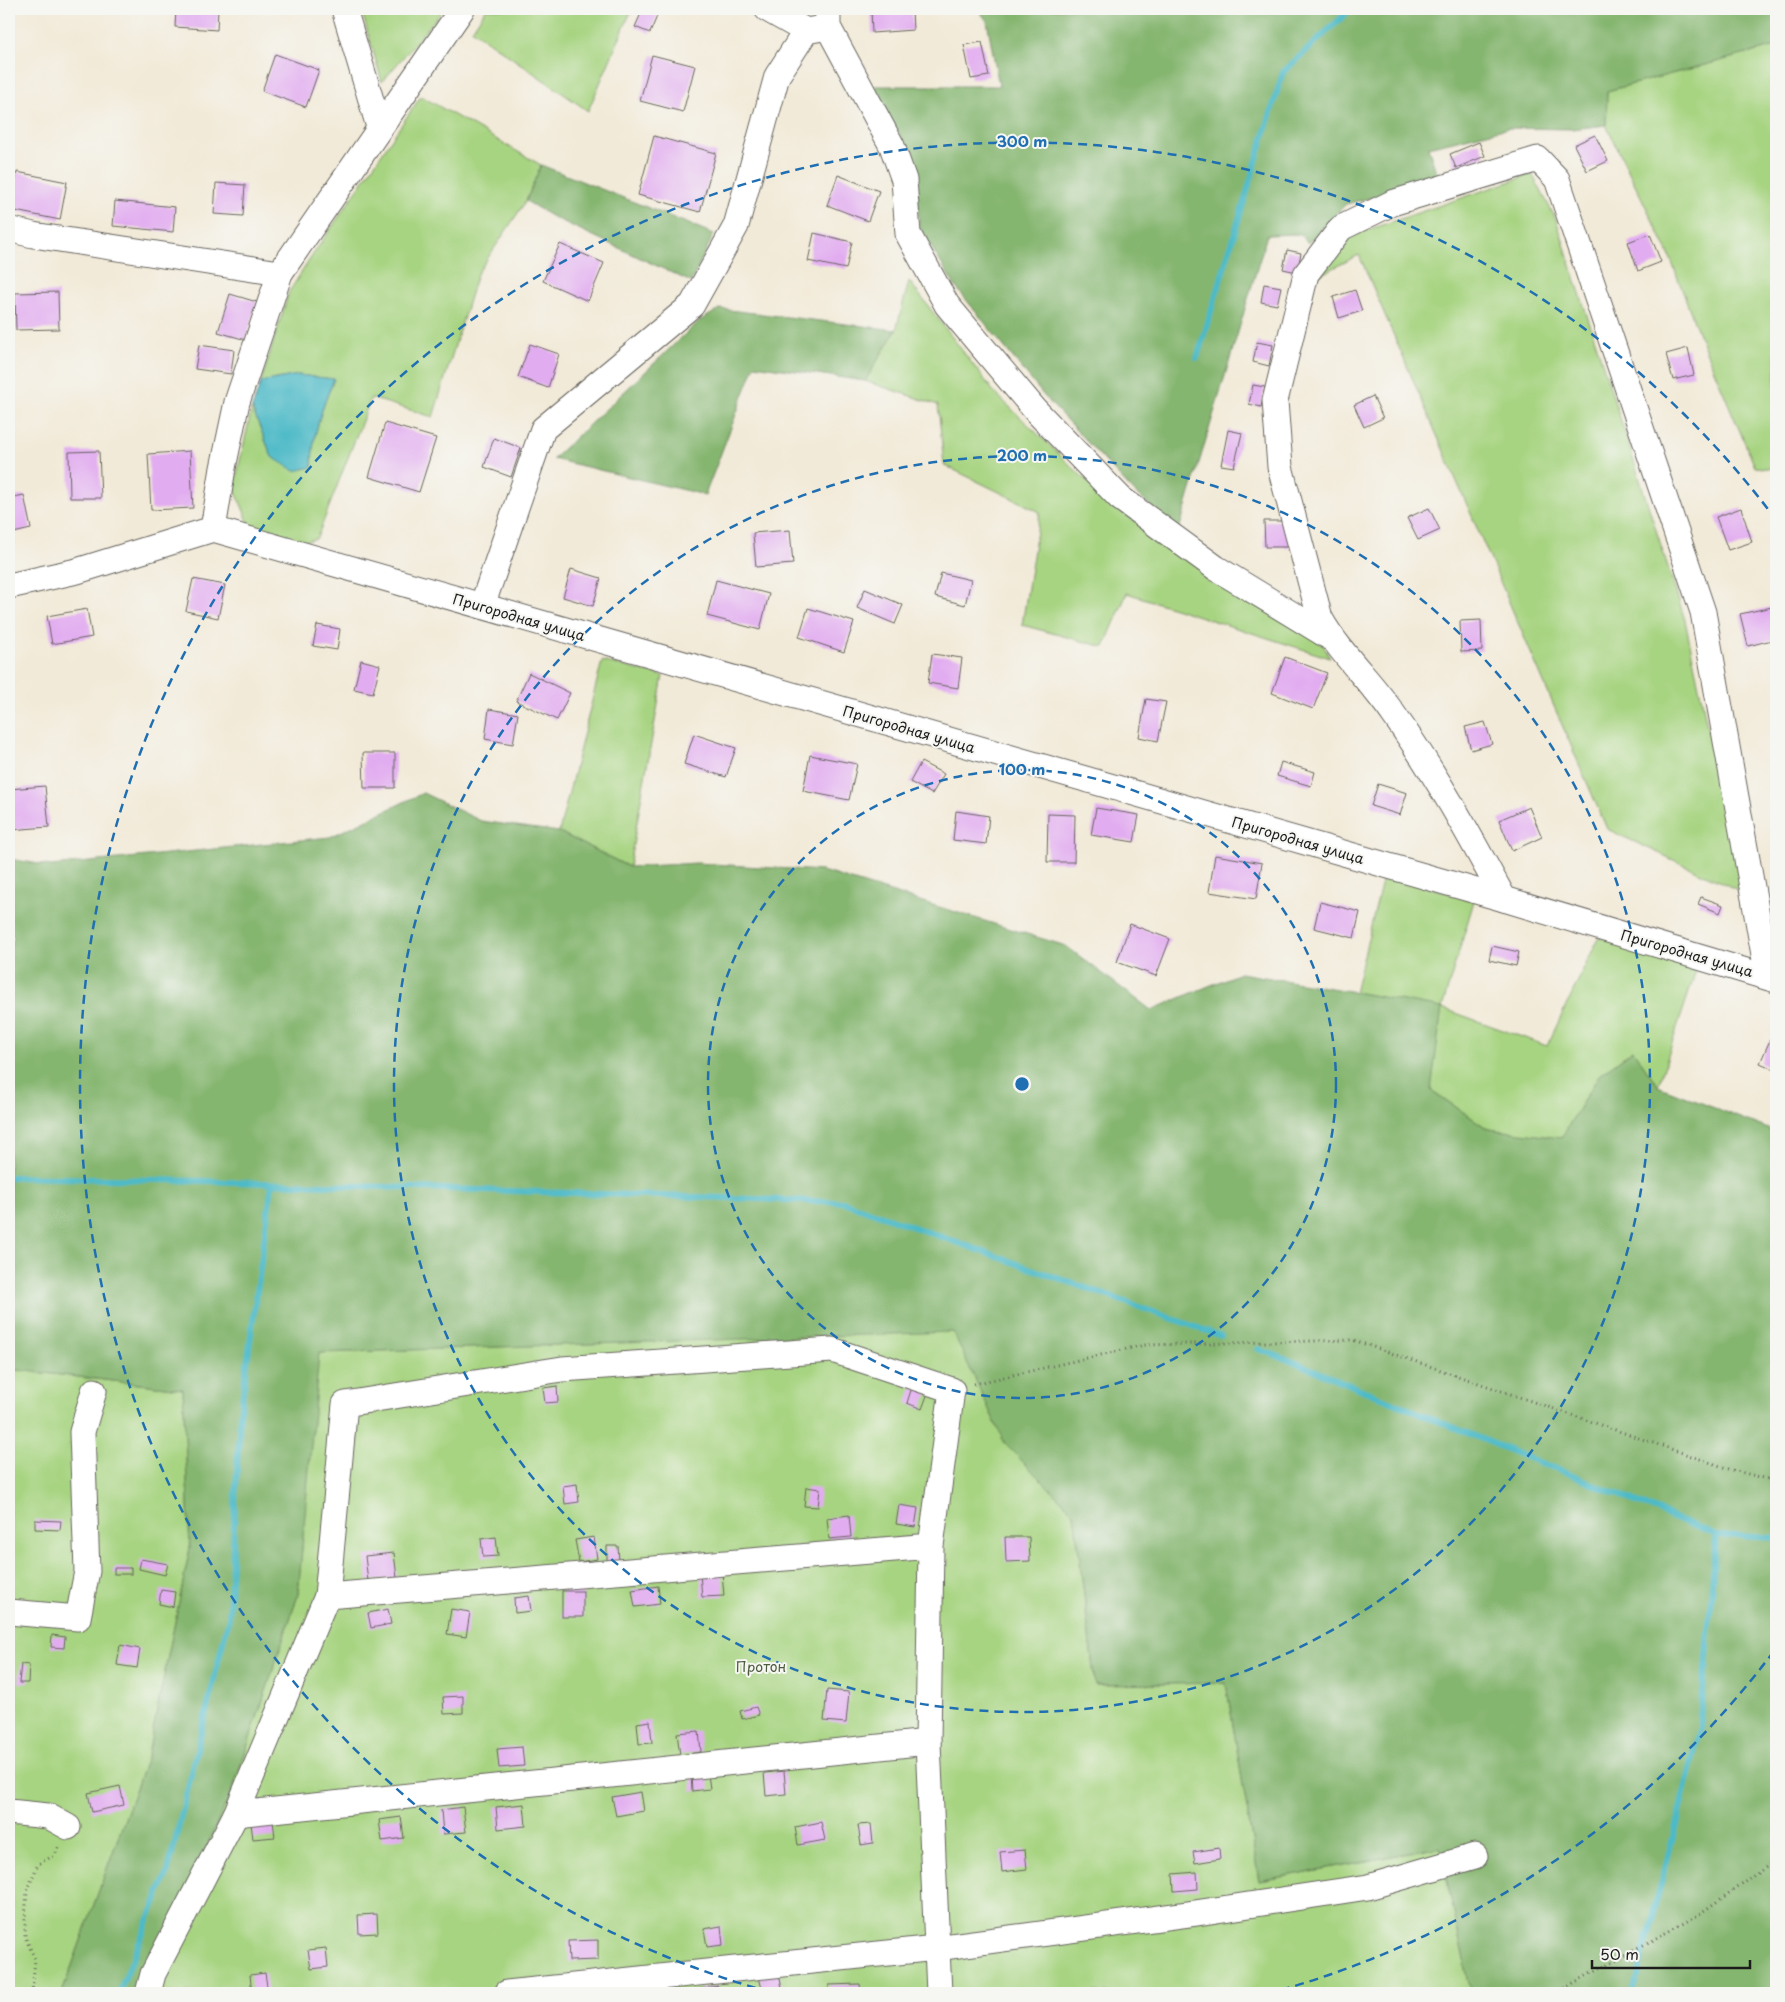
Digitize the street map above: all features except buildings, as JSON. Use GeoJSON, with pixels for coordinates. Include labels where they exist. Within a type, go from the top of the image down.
{"type":"FeatureCollection","features":[{"type":"Feature","properties":{"kind":"street"},"geometry":{"type":"LineString","coordinates":[[344,9],[380,127]]}},
{"type":"Feature","properties":{"kind":"street"},"geometry":{"type":"LineString","coordinates":[[9,586],[77,571],[213,530],[223,468],[237,402],[280,273],[462,9]]}},
{"type":"Feature","properties":{"kind":"street"},"geometry":{"type":"LineString","coordinates":[[767,9],[821,22],[892,146],[904,180],[908,234],[946,304],[1036,410],[1120,498],[1216,568],[1332,638]]}},
{"type":"Feature","properties":{"kind":"street"},"geometry":{"type":"LineString","coordinates":[[482,606],[543,429],[692,305],[736,226],[777,76],[821,22]]}},
{"type":"Feature","properties":{"kind":"street"},"geometry":{"type":"LineString","coordinates":[[1504,899],[1453,805],[1394,714],[1332,638],[1320,618],[1280,467],[1275,402],[1306,274],[1341,228],[1392,203],[1538,159],[1558,179],[1703,612],[1772,978]]}},
{"type":"Feature","properties":{"kind":"street"},"geometry":{"type":"LineString","coordinates":[[9,229],[33,235],[280,273]]}},
{"type":"Feature","properties":{"kind":"street","name":"Пригородная улица"},"geometry":{"type":"LineString","coordinates":[[213,530],[1504,899],[1772,978]]}},
{"type":"Feature","properties":{"kind":"street"},"geometry":{"type":"LineString","coordinates":[[148,1993],[153,1974],[236,1814],[327,1596],[345,1404],[562,1369],[832,1350],[952,1390],[931,1546],[928,1742],[939,1993]]}},
{"type":"Feature","properties":{"kind":"street"},"geometry":{"type":"LineString","coordinates":[[9,1612],[78,1618],[87,1571],[82,1432],[94,1391]]}},
{"type":"Feature","properties":{"kind":"street"},"geometry":{"type":"LineString","coordinates":[[327,1596],[931,1546]]}},
{"type":"Feature","properties":{"kind":"street"},"geometry":{"type":"LineString","coordinates":[[236,1814],[928,1742]]}},
{"type":"Feature","properties":{"kind":"street"},"geometry":{"type":"LineString","coordinates":[[9,1812],[48,1816],[68,1827]]}},
{"type":"Feature","properties":{"kind":"street"},"geometry":{"type":"LineString","coordinates":[[507,1993],[936,1948],[1196,1913],[1368,1887],[1475,1856]]}},
{"type":"Feature","properties":{"kind":"path"},"geometry":{"type":"LineString","coordinates":[[952,1390],[1144,1345],[1353,1340],[1732,1470],[1776,1481]]}},
{"type":"Feature","properties":{"kind":"path"},"geometry":{"type":"LineString","coordinates":[[32,1993],[35,1959],[26,1937],[28,1891],[38,1864],[56,1854],[68,1827]]}},
{"type":"Feature","properties":{"kind":"path"},"geometry":{"type":"LineString","coordinates":[[1555,1993],[1696,1917],[1776,1860]]}},
{"type":"Feature","properties":{"kind":"green space"},"geometry":{"type":"Polygon","coordinates":[[[361,9],[444,9],[382,82],[361,9]]]}},
{"type":"Feature","properties":{"kind":"green space"},"geometry":{"type":"Polygon","coordinates":[[[486,9],[632,9],[588,111],[472,30],[486,9]]]}},
{"type":"Feature","properties":{"kind":"green space"},"geometry":{"type":"Polygon","coordinates":[[[978,9],[1776,9],[1776,46],[1607,91],[1606,125],[1573,129],[1508,128],[1428,147],[1439,181],[1346,204],[1308,243],[1300,234],[1267,235],[1179,530],[1134,492],[1044,396],[955,286],[919,227],[916,162],[870,86],[999,86],[987,21],[978,9]]]}},
{"type":"Feature","properties":{"kind":"green space"},"geometry":{"type":"Polygon","coordinates":[[[1776,46],[1776,469],[1755,467],[1700,337],[1668,252],[1606,125],[1607,91],[1776,46]]]}},
{"type":"Feature","properties":{"kind":"green space"},"geometry":{"type":"Polygon","coordinates":[[[421,96],[541,165],[526,201],[477,274],[433,417],[371,398],[317,538],[301,543],[250,526],[234,487],[252,408],[272,457],[312,466],[318,422],[334,379],[298,375],[261,382],[289,292],[421,96]]]}},
{"type":"Feature","properties":{"kind":"green space"},"geometry":{"type":"Polygon","coordinates":[[[541,165],[714,234],[691,282],[551,216],[526,201],[541,165]]]}},
{"type":"Feature","properties":{"kind":"green space"},"geometry":{"type":"Polygon","coordinates":[[[1532,174],[1556,219],[1685,620],[1742,892],[1607,829],[1359,255],[1316,277],[1350,236],[1532,174]]]}},
{"type":"Feature","properties":{"kind":"green space"},"geometry":{"type":"Polygon","coordinates":[[[909,281],[994,392],[1113,506],[1323,645],[1330,658],[1127,593],[1104,647],[1022,625],[1040,512],[944,465],[938,405],[865,381],[896,330],[909,281]]]}},
{"type":"Feature","properties":{"kind":"green space"},"geometry":{"type":"Polygon","coordinates":[[[720,309],[896,330],[865,381],[755,365],[705,495],[553,459],[699,321],[720,309]]]}},
{"type":"Feature","properties":{"kind":"green space"},"geometry":{"type":"Polygon","coordinates":[[[602,661],[663,676],[629,867],[559,832],[602,661]]]}},
{"type":"Feature","properties":{"kind":"green space"},"geometry":{"type":"Polygon","coordinates":[[[423,793],[481,821],[559,832],[629,867],[697,863],[822,871],[1066,946],[1151,1010],[1240,973],[1442,1008],[1431,1090],[1488,1129],[1561,1138],[1599,1075],[1633,1050],[1658,1086],[1776,1132],[1776,1993],[1471,1993],[1440,1847],[1259,1881],[1226,1683],[1095,1685],[1074,1513],[1005,1444],[953,1332],[319,1353],[298,1595],[234,1786],[174,1919],[139,1979],[134,1993],[62,1993],[148,1755],[190,1548],[183,1389],[9,1369],[9,949],[14,938],[9,929],[9,859],[51,866],[330,837],[423,793]]]}},
{"type":"Feature","properties":{"kind":"green space"},"geometry":{"type":"Polygon","coordinates":[[[1384,873],[1474,901],[1442,1008],[1547,1046],[1599,937],[1697,968],[1658,1086],[1633,1050],[1599,1075],[1561,1139],[1488,1129],[1431,1090],[1355,992],[1384,873]]]}},
{"type":"Feature","properties":{"kind":"green space","name":"Протон"},"geometry":{"type":"Polygon","coordinates":[[[954,1331],[1005,1444],[1074,1513],[1095,1685],[1226,1683],[1259,1881],[1440,1847],[1471,1993],[134,1993],[139,1979],[174,1919],[234,1786],[298,1595],[318,1353],[954,1331]]]}},
{"type":"Feature","properties":{"kind":"green space"},"geometry":{"type":"Polygon","coordinates":[[[9,1369],[183,1389],[190,1548],[148,1755],[62,1993],[9,1993],[9,1369]]]}},
{"type":"Feature","properties":{"kind":"water"},"geometry":{"type":"Polygon","coordinates":[[[298,375],[334,379],[318,422],[312,455],[312,467],[295,471],[272,457],[252,408],[261,382],[298,375]]]}},
{"type":"Feature","properties":{"kind":"waterway"},"geometry":{"type":"LineString","coordinates":[[1197,358],[1283,72],[1351,9]]}},
{"type":"Feature","properties":{"kind":"waterway"},"geometry":{"type":"LineString","coordinates":[[9,1177],[203,1181],[843,1202],[1221,1336]]}},
{"type":"Feature","properties":{"kind":"waterway"},"geometry":{"type":"LineString","coordinates":[[119,1993],[168,1871],[229,1617],[240,1414],[272,1183]]}},
{"type":"Feature","properties":{"kind":"waterway"},"geometry":{"type":"LineString","coordinates":[[1258,1349],[1294,1362],[1716,1535],[1776,1538]]}},
{"type":"Feature","properties":{"kind":"waterway"},"geometry":{"type":"LineString","coordinates":[[1633,1993],[1700,1730],[1716,1535]]}}]}
